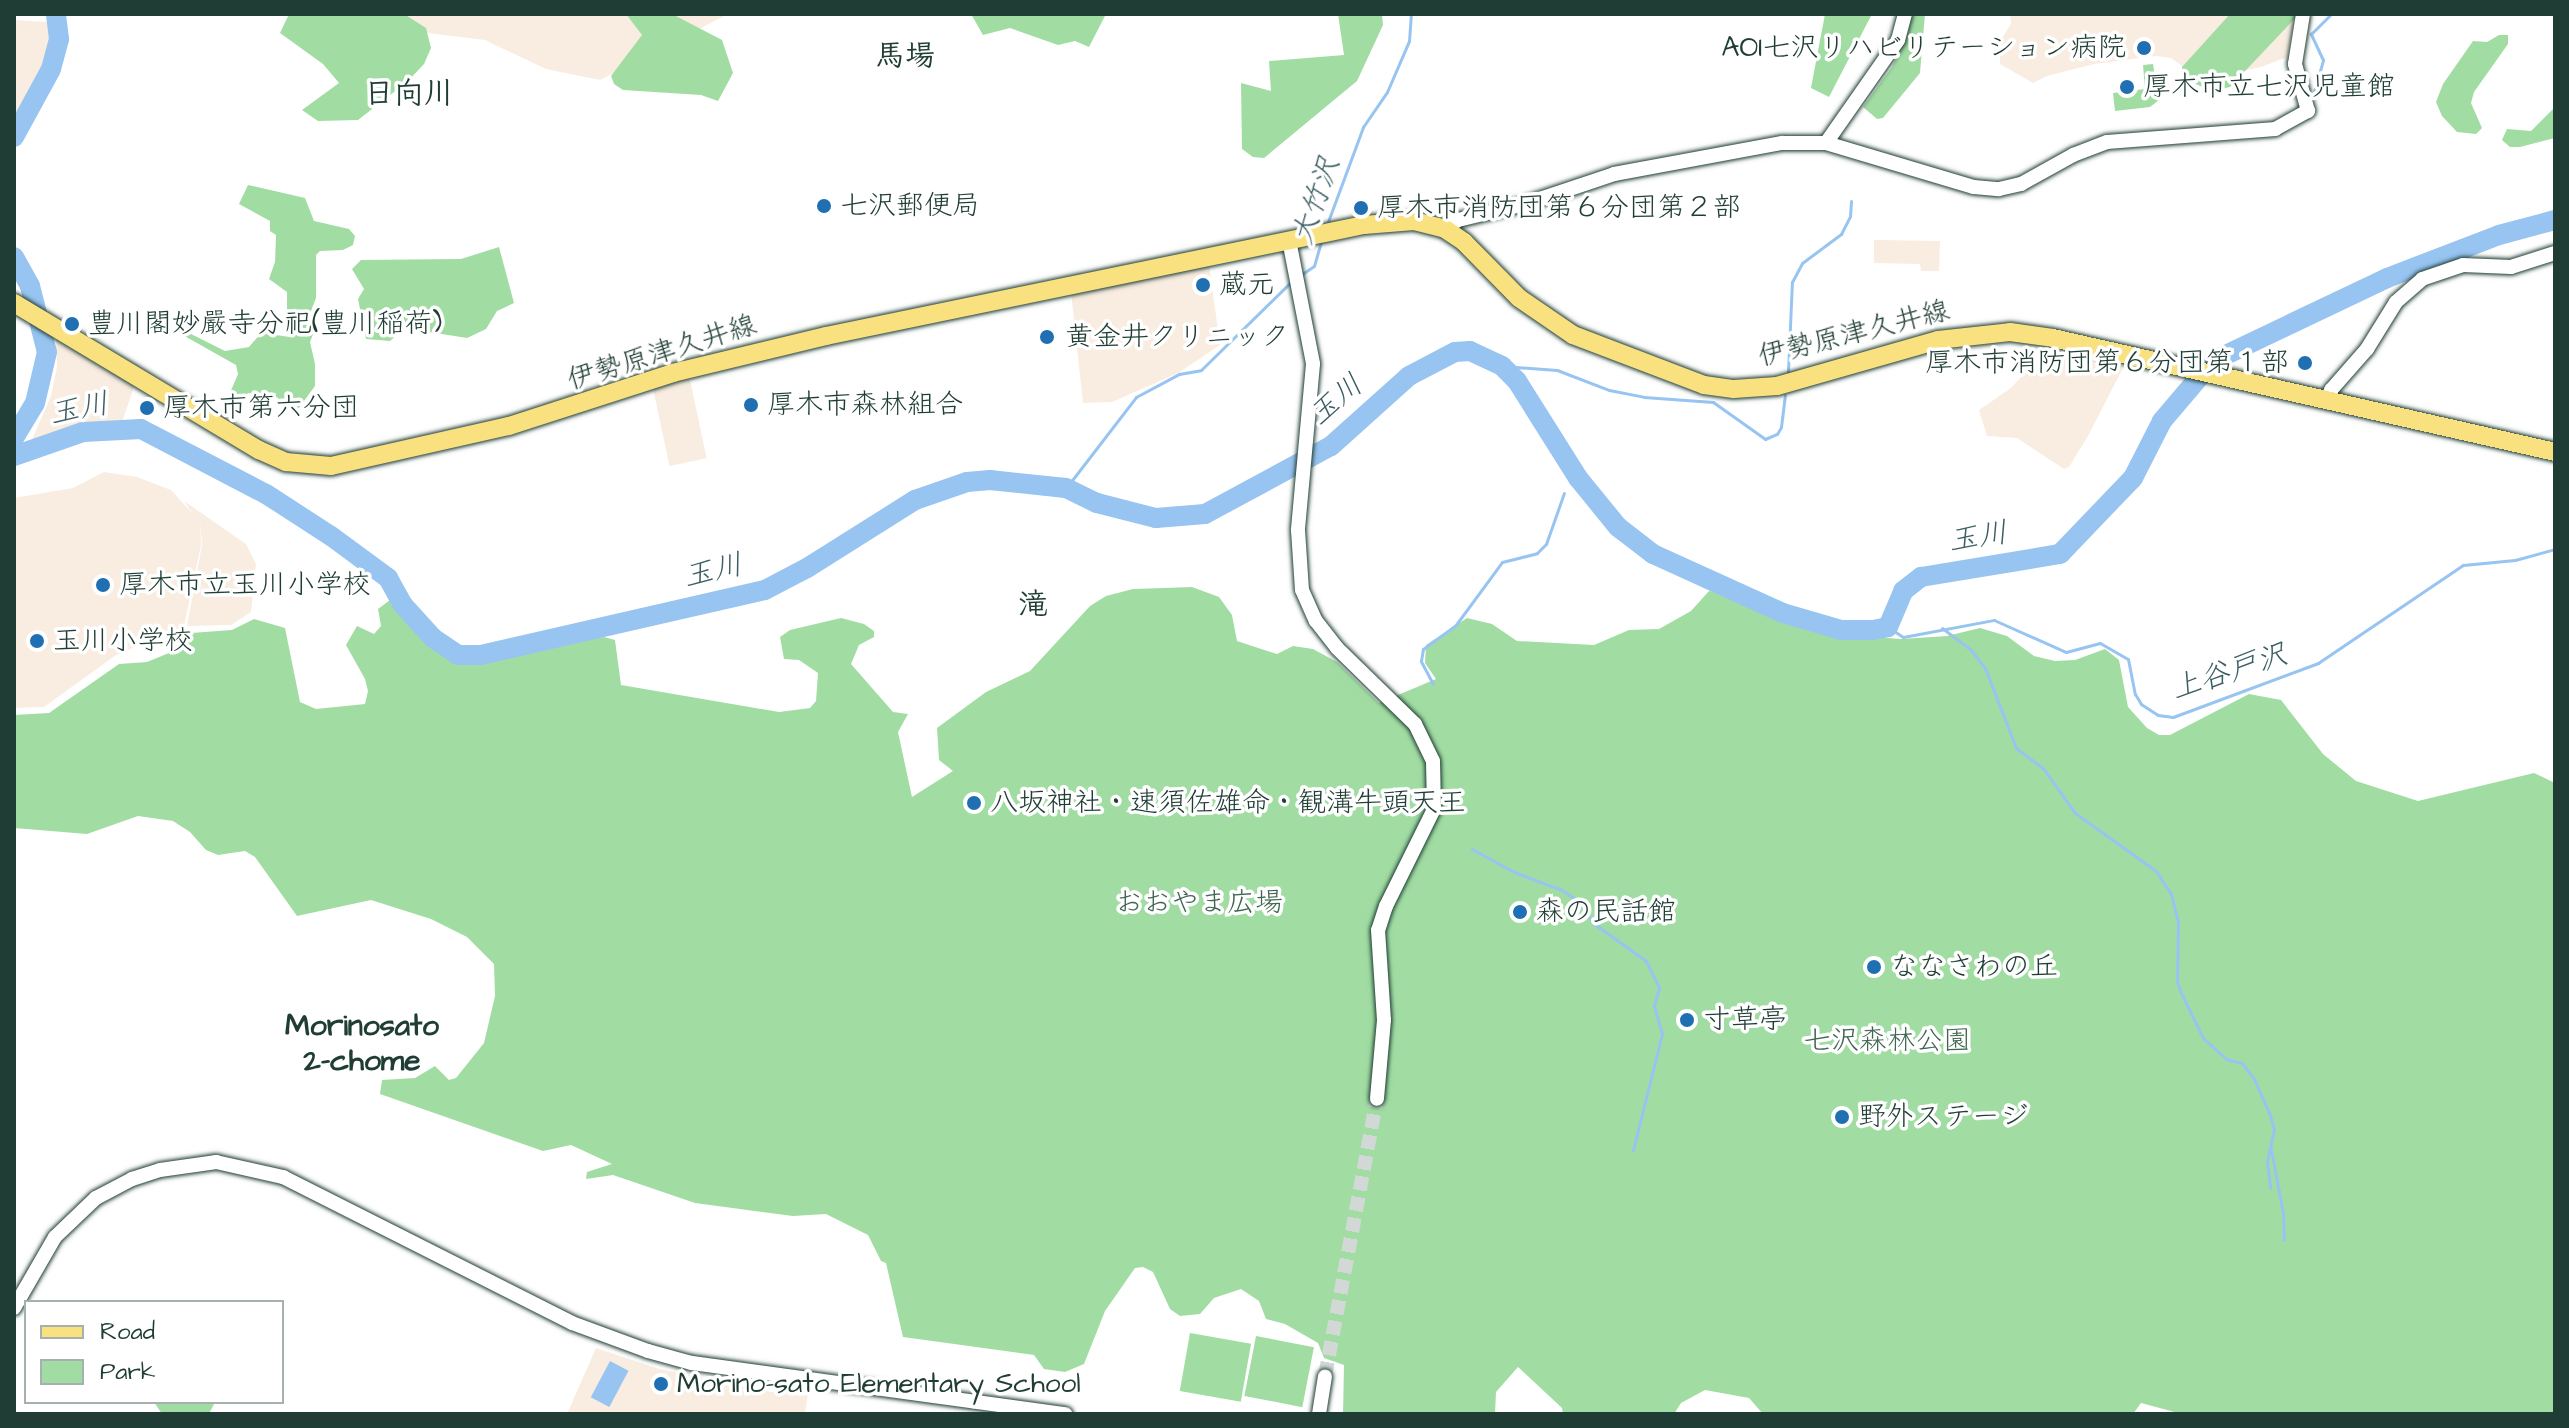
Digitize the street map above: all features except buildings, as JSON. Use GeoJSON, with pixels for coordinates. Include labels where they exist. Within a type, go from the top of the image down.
{"type":"FeatureCollection","features":[{"type":"Feature","properties":{"kind":"main road","name":"伊勢原津久井線"},"geometry":{"type":"LineString","coordinates":[[14,303],[259,450],[286,462],[331,466],[509,426],[586,404],[673,373],[814,339],[1289,240],[1405,221],[1445,229],[1468,245],[1519,298],[1573,335],[1704,385],[1734,389],[1777,386],[1938,340],[1991,332],[2044,336],[2327,400]]}},
{"type":"Feature","properties":{"kind":"main road"},"geometry":{"type":"LineString","coordinates":[[2327,400],[2555,452]]}},
{"type":"Feature","properties":{"kind":"street"},"geometry":{"type":"LineString","coordinates":[[1826,143],[1898,40],[1905,14]]}},
{"type":"Feature","properties":{"kind":"street"},"geometry":{"type":"LineString","coordinates":[[1445,229],[1458,220],[1500,211],[1652,165],[1782,143],[1826,143],[1974,187],[1999,189],[2021,184],[2073,155],[2107,142],[2275,129],[2308,111],[2295,64],[2303,14]]}},
{"type":"Feature","properties":{"kind":"street"},"geometry":{"type":"LineString","coordinates":[[1289,240],[1313,364],[1298,570],[1307,605],[1337,648],[1415,724],[1433,761],[1434,809],[1386,906],[1378,930],[1384,1020],[1377,1099]]}},
{"type":"Feature","properties":{"kind":"street"},"geometry":{"type":"LineString","coordinates":[[2327,400],[2331,390],[2367,349],[2396,302],[2422,279],[2463,265],[2511,267],[2555,253]]}},
{"type":"Feature","properties":{"kind":"street"},"geometry":{"type":"LineString","coordinates":[[14,1308],[55,1237],[96,1198],[132,1179],[160,1170],[216,1162],[283,1177],[572,1323],[648,1351],[692,1363],[1066,1414]]}},
{"type":"Feature","properties":{"kind":"street"},"geometry":{"type":"LineString","coordinates":[[1319,1414],[1325,1376]]}},
{"type":"Feature","properties":{"kind":"shaded area"},"geometry":{"type":"Polygon","coordinates":[[[273,14],[728,14],[600,80],[546,69],[485,40],[273,14]]]}},
{"type":"Feature","properties":{"kind":"shaded area","name":"AOI七沢リハビリテーション病院"},"geometry":{"type":"Polygon","coordinates":[[[2010,14],[2295,14],[2287,57],[2261,67],[2223,75],[2186,69],[2171,58],[2156,56],[2094,64],[2047,76],[2033,83],[2000,64],[2000,41],[2011,24],[2010,14]]]}},
{"type":"Feature","properties":{"kind":"shaded area"},"geometry":{"type":"Polygon","coordinates":[[[14,20],[48,22],[51,38],[48,70],[14,134],[14,20]]]}},
{"type":"Feature","properties":{"kind":"shaded area"},"geometry":{"type":"Polygon","coordinates":[[[1874,240],[1940,241],[1939,271],[1921,271],[1920,264],[1874,263],[1874,240]]]}},
{"type":"Feature","properties":{"kind":"shaded area"},"geometry":{"type":"Polygon","coordinates":[[[1209,265],[1220,345],[1178,373],[1112,402],[1083,403],[1071,292],[1209,265]]]}},
{"type":"Feature","properties":{"kind":"shaded area"},"geometry":{"type":"Polygon","coordinates":[[[56,337],[135,384],[121,425],[95,427],[35,445],[31,442],[51,396],[57,367],[56,337]]]}},
{"type":"Feature","properties":{"kind":"shaded area"},"geometry":{"type":"Polygon","coordinates":[[[2053,352],[2124,366],[2088,436],[2069,467],[2064,469],[2017,438],[1987,436],[1979,410],[2011,388],[2037,360],[2053,352]]]}},
{"type":"Feature","properties":{"kind":"shaded area"},"geometry":{"type":"Polygon","coordinates":[[[689,375],[707,458],[670,466],[652,383],[689,375]]]}},
{"type":"Feature","properties":{"kind":"shaded area","name":"厚木市立玉川小学校"},"geometry":{"type":"Polygon","coordinates":[[[104,472],[137,477],[171,490],[193,514],[184,501],[246,544],[256,564],[251,612],[231,625],[187,626],[202,545],[200,521],[201,545],[184,626],[116,655],[44,707],[14,708],[14,498],[73,488],[104,472]]]}},
{"type":"Feature","properties":{"kind":"shaded area","name":"Morino-sato Elementary School"},"geometry":{"type":"Polygon","coordinates":[[[596,1348],[659,1369],[771,1392],[808,1393],[805,1414],[567,1414],[596,1348]]]}},
{"type":"Feature","properties":{"kind":"green space"},"geometry":{"type":"Polygon","coordinates":[[[289,14],[404,14],[426,28],[431,48],[424,64],[407,82],[358,120],[318,121],[302,110],[339,83],[323,64],[280,33],[289,14]]]}},
{"type":"Feature","properties":{"kind":"green space"},"geometry":{"type":"Polygon","coordinates":[[[626,14],[672,14],[722,40],[733,73],[718,101],[701,95],[623,90],[614,84],[611,76],[642,35],[626,14]]]}},
{"type":"Feature","properties":{"kind":"green space"},"geometry":{"type":"Polygon","coordinates":[[[971,14],[1106,14],[1089,47],[1075,41],[1058,45],[1010,28],[983,35],[971,14]]]}},
{"type":"Feature","properties":{"kind":"green space"},"geometry":{"type":"Polygon","coordinates":[[[1338,14],[1382,14],[1383,25],[1357,81],[1264,158],[1253,157],[1242,149],[1241,83],[1271,91],[1269,61],[1344,55],[1338,14]]]}},
{"type":"Feature","properties":{"kind":"green space"},"geometry":{"type":"Polygon","coordinates":[[[1825,14],[1872,14],[1829,97],[1811,88],[1825,14]]]}},
{"type":"Feature","properties":{"kind":"green space"},"geometry":{"type":"Polygon","coordinates":[[[1911,14],[1925,14],[1920,73],[1883,118],[1877,119],[1863,107],[1892,67],[1907,36],[1911,14]]]}},
{"type":"Feature","properties":{"kind":"green space"},"geometry":{"type":"Polygon","coordinates":[[[2230,14],[2299,14],[2230,87],[2211,91],[2183,78],[2182,67],[2230,14]]]}},
{"type":"Feature","properties":{"kind":"green space"},"geometry":{"type":"Polygon","coordinates":[[[2499,35],[2508,35],[2508,44],[2474,92],[2471,103],[2482,128],[2476,134],[2457,132],[2442,116],[2436,102],[2443,84],[2473,41],[2487,42],[2499,35]]]}},
{"type":"Feature","properties":{"kind":"green space"},"geometry":{"type":"Polygon","coordinates":[[[2153,64],[2159,100],[2150,107],[2115,111],[2113,93],[2145,89],[2143,65],[2153,64]]]}},
{"type":"Feature","properties":{"kind":"green space"},"geometry":{"type":"Polygon","coordinates":[[[2555,107],[2555,138],[2520,147],[2510,147],[2502,140],[2507,129],[2531,131],[2555,107]]]}},
{"type":"Feature","properties":{"kind":"green space"},"geometry":{"type":"Polygon","coordinates":[[[248,185],[305,198],[314,221],[349,229],[355,236],[353,245],[343,250],[320,251],[316,255],[316,298],[309,316],[315,329],[310,342],[315,364],[315,386],[296,412],[275,396],[248,393],[231,411],[224,407],[238,374],[236,365],[181,334],[183,330],[225,351],[249,347],[261,333],[290,337],[298,321],[287,312],[287,292],[269,279],[275,262],[276,235],[270,231],[270,221],[239,204],[248,185]]]}},
{"type":"Feature","properties":{"kind":"green space"},"geometry":{"type":"Polygon","coordinates":[[[499,247],[514,303],[497,311],[486,329],[467,338],[404,328],[390,341],[366,339],[358,299],[364,289],[352,269],[361,260],[461,259],[499,247]]]}},
{"type":"Feature","properties":{"kind":"green space","name":"七沢森林公園"},"geometry":{"type":"Polygon","coordinates":[[[1192,587],[1219,597],[1232,615],[1237,641],[1277,654],[1293,646],[1313,649],[1337,662],[1379,703],[1436,679],[1425,663],[1426,645],[1467,618],[1492,624],[1517,641],[1594,645],[1629,630],[1659,629],[1691,611],[1709,591],[1731,594],[1803,623],[1845,635],[1901,639],[1947,636],[1980,628],[2007,636],[2034,656],[2055,661],[2075,660],[2105,649],[2119,660],[2128,707],[2147,728],[2159,735],[2170,735],[2249,694],[2281,700],[2323,754],[2356,781],[2418,801],[2534,773],[2555,783],[2555,1414],[2182,1414],[2141,1403],[2133,1414],[1763,1414],[1749,1398],[1705,1390],[1681,1403],[1674,1414],[1563,1414],[1562,1408],[1518,1367],[1496,1392],[1495,1414],[1343,1414],[1344,1365],[1324,1358],[1318,1343],[1285,1324],[1266,1319],[1259,1301],[1241,1289],[1214,1298],[1200,1314],[1180,1316],[1170,1309],[1153,1272],[1143,1267],[1135,1268],[1105,1311],[1084,1364],[1065,1372],[1044,1369],[1034,1355],[903,1337],[886,1263],[881,1261],[868,1235],[826,1214],[793,1216],[695,1203],[613,1175],[586,1179],[587,1172],[612,1164],[571,1145],[543,1151],[380,1094],[382,1080],[415,1078],[435,1066],[449,1080],[456,1078],[484,1043],[495,996],[494,964],[467,937],[431,919],[371,900],[297,916],[255,857],[245,851],[218,855],[206,850],[190,832],[173,821],[138,816],[87,834],[14,828],[14,715],[49,713],[119,664],[147,662],[186,646],[191,633],[232,630],[254,619],[285,628],[300,702],[316,709],[365,704],[368,691],[365,679],[346,645],[357,626],[374,634],[381,626],[378,609],[390,600],[451,662],[604,637],[615,640],[621,685],[779,712],[810,708],[816,701],[818,673],[799,660],[784,659],[780,637],[790,630],[841,618],[864,624],[874,631],[874,637],[859,645],[851,664],[893,712],[908,714],[898,732],[912,797],[953,771],[939,760],[937,728],[986,692],[1030,671],[1090,606],[1106,596],[1133,589],[1192,587]]]}},
{"type":"Feature","properties":{"kind":"green space"},"geometry":{"type":"Polygon","coordinates":[[[1190,1333],[1251,1344],[1241,1402],[1180,1391],[1190,1333]]]}},
{"type":"Feature","properties":{"kind":"green space"},"geometry":{"type":"Polygon","coordinates":[[[1256,1336],[1314,1347],[1302,1407],[1244,1396],[1256,1336]]]}},
{"type":"Feature","properties":{"kind":"green space"},"geometry":{"type":"Polygon","coordinates":[[[155,1404],[214,1404],[209,1414],[162,1414],[155,1404]]]}},
{"type":"Feature","properties":{"kind":"water"},"geometry":{"type":"Polygon","coordinates":[[[610,1361],[629,1371],[609,1407],[591,1397],[610,1361]]]}},
{"type":"Feature","properties":{"kind":"waterway","name":"日向川"},"geometry":{"type":"LineString","coordinates":[[14,137],[51,69],[59,39],[56,14]]}},
{"type":"Feature","properties":{"kind":"waterway","name":"大竹沢"},"geometry":{"type":"LineString","coordinates":[[1326,227],[1363,127],[1387,92],[1409,41],[1411,14]]}},
{"type":"Feature","properties":{"kind":"waterway"},"geometry":{"type":"LineString","coordinates":[[2312,99],[2323,60],[2311,34],[2331,14]]}},
{"type":"Feature","properties":{"kind":"waterway"},"geometry":{"type":"LineString","coordinates":[[1788,372],[1792,282],[1802,263],[1841,234],[1850,216],[1851,201]]}},
{"type":"Feature","properties":{"kind":"waterway","name":"玉川"},"geometry":{"type":"LineString","coordinates":[[14,456],[83,432],[141,429],[266,494],[331,536],[388,578],[403,605],[433,638],[458,655],[481,655],[765,590],[807,568],[915,500],[967,482],[990,480],[1066,488],[1097,503],[1156,518],[1205,514],[1331,446],[1409,376],[1455,352],[1470,351],[1502,366],[1517,381],[1578,478],[1618,527],[1653,554],[1783,613],[1841,630],[1873,630],[1888,627],[1903,591],[1921,577],[2060,554],[2133,478],[2162,421],[2213,361],[2387,278],[2499,235],[2555,220]]}},
{"type":"Feature","properties":{"kind":"waterway","name":"大竹沢"},"geometry":{"type":"LineString","coordinates":[[1302,274],[1314,266],[1321,242]]}},
{"type":"Feature","properties":{"kind":"waterway","name":"日向川"},"geometry":{"type":"LineString","coordinates":[[14,257],[30,286],[47,352],[35,403],[14,438]]}},
{"type":"Feature","properties":{"kind":"waterway","name":"大竹沢"},"geometry":{"type":"LineString","coordinates":[[1066,488],[1136,397],[1179,374],[1201,370],[1292,281]]}},
{"type":"Feature","properties":{"kind":"waterway"},"geometry":{"type":"LineString","coordinates":[[1502,366],[1557,370],[1609,390],[1644,397],[1713,402],[1765,439],[1777,434],[1781,427],[1785,395]]}},
{"type":"Feature","properties":{"kind":"waterway","name":"玉川"},"geometry":{"type":"LineString","coordinates":[[1571,481],[1577,476]]}},
{"type":"Feature","properties":{"kind":"waterway"},"geometry":{"type":"LineString","coordinates":[[1433,684],[1421,661],[1423,649],[1455,626],[1502,562],[1537,553],[1546,544],[1564,493]]}},
{"type":"Feature","properties":{"kind":"waterway","name":"上谷戸沢"},"geometry":{"type":"LineString","coordinates":[[1888,627],[1903,637],[1994,620],[2066,652],[2100,643],[2128,659],[2135,694],[2141,704],[2158,715],[2173,717],[2318,663],[2463,565],[2515,560],[2555,549]]}},
{"type":"Feature","properties":{"kind":"waterway"},"geometry":{"type":"LineString","coordinates":[[1942,628],[1971,650],[1985,668],[2016,748],[2043,768],[2075,813],[2156,871],[2171,894],[2178,922],[2177,981],[2181,993],[2203,1038],[2226,1059],[2242,1063],[2254,1079],[2269,1112],[2274,1129],[2267,1162],[2270,1188]]}},
{"type":"Feature","properties":{"kind":"waterway"},"geometry":{"type":"LineString","coordinates":[[1472,849],[1514,872],[1562,890],[1579,902],[1593,923],[1646,961],[1659,988],[1654,1006],[1662,1034],[1633,1150]]}},
{"type":"Feature","properties":{"kind":"waterway"},"geometry":{"type":"LineString","coordinates":[[2271,1149],[2283,1214],[2284,1240]]}},
{"type":"Feature","properties":{"kind":"tunnel"},"geometry":{"type":"LineString","coordinates":[[1325,1376],[1377,1099]]}},
{"type":"Feature","properties":{"kind":"place","name":"AOI七沢リハビリテーション病院"},"geometry":{"type":"Point","coordinates":[2144,48]}},
{"type":"Feature","properties":{"kind":"place","name":"厚木市立七沢児童館"},"geometry":{"type":"Point","coordinates":[2127,87]}},
{"type":"Feature","properties":{"kind":"place","name":"七沢郵便局"},"geometry":{"type":"Point","coordinates":[824,206]}},
{"type":"Feature","properties":{"kind":"place","name":"厚木市消防団第６分団第２部"},"geometry":{"type":"Point","coordinates":[1361,208]}},
{"type":"Feature","properties":{"kind":"place","name":"蔵元"},"geometry":{"type":"Point","coordinates":[1203,285]}},
{"type":"Feature","properties":{"kind":"place","name":"豊川閣妙嚴寺分祀(豊川稲荷)"},"geometry":{"type":"Point","coordinates":[72,324]}},
{"type":"Feature","properties":{"kind":"place","name":"黄金井クリニック"},"geometry":{"type":"Point","coordinates":[1047,337]}},
{"type":"Feature","properties":{"kind":"place","name":"厚木市消防団第６分団第１部"},"geometry":{"type":"Point","coordinates":[2305,363]}},
{"type":"Feature","properties":{"kind":"place","name":"厚木市森林組合"},"geometry":{"type":"Point","coordinates":[751,405]}},
{"type":"Feature","properties":{"kind":"place","name":"厚木市第六分団"},"geometry":{"type":"Point","coordinates":[147,408]}},
{"type":"Feature","properties":{"kind":"place","name":"厚木市立玉川小学校"},"geometry":{"type":"Point","coordinates":[103,585]}},
{"type":"Feature","properties":{"kind":"place","name":"玉川小学校"},"geometry":{"type":"Point","coordinates":[37,641]}},
{"type":"Feature","properties":{"kind":"place","name":"八坂神社・速須佐雄命・観溝牛頭天王"},"geometry":{"type":"Point","coordinates":[974,803]}},
{"type":"Feature","properties":{"kind":"place","name":"森の民話館"},"geometry":{"type":"Point","coordinates":[1520,912]}},
{"type":"Feature","properties":{"kind":"place","name":"ななさわの丘"},"geometry":{"type":"Point","coordinates":[1874,967]}},
{"type":"Feature","properties":{"kind":"place","name":"寸草亭"},"geometry":{"type":"Point","coordinates":[1687,1020]}},
{"type":"Feature","properties":{"kind":"place","name":"野外ステージ"},"geometry":{"type":"Point","coordinates":[1842,1117]}},
{"type":"Feature","properties":{"kind":"place","name":"Morino-sato Elementary School"},"geometry":{"type":"Point","coordinates":[661,1384]}},
{"type":"Feature","properties":{"kind":"district","name":"馬場"},"geometry":{"type":"Point","coordinates":[905,56]}},
{"type":"Feature","properties":{"kind":"district","name":"日向川"},"geometry":{"type":"Point","coordinates":[409,94]}},
{"type":"Feature","properties":{"kind":"district","name":"滝"},"geometry":{"type":"Point","coordinates":[1033,605]}},
{"type":"Feature","properties":{"kind":"district","name":"Morinosato 2-chome"},"geometry":{"type":"Point","coordinates":[362,1043]}},
{"type":"Feature","properties":{"kind":"park label","name":"おおやま広場"},"geometry":{"type":"Point","coordinates":[1199,903]}}]}
